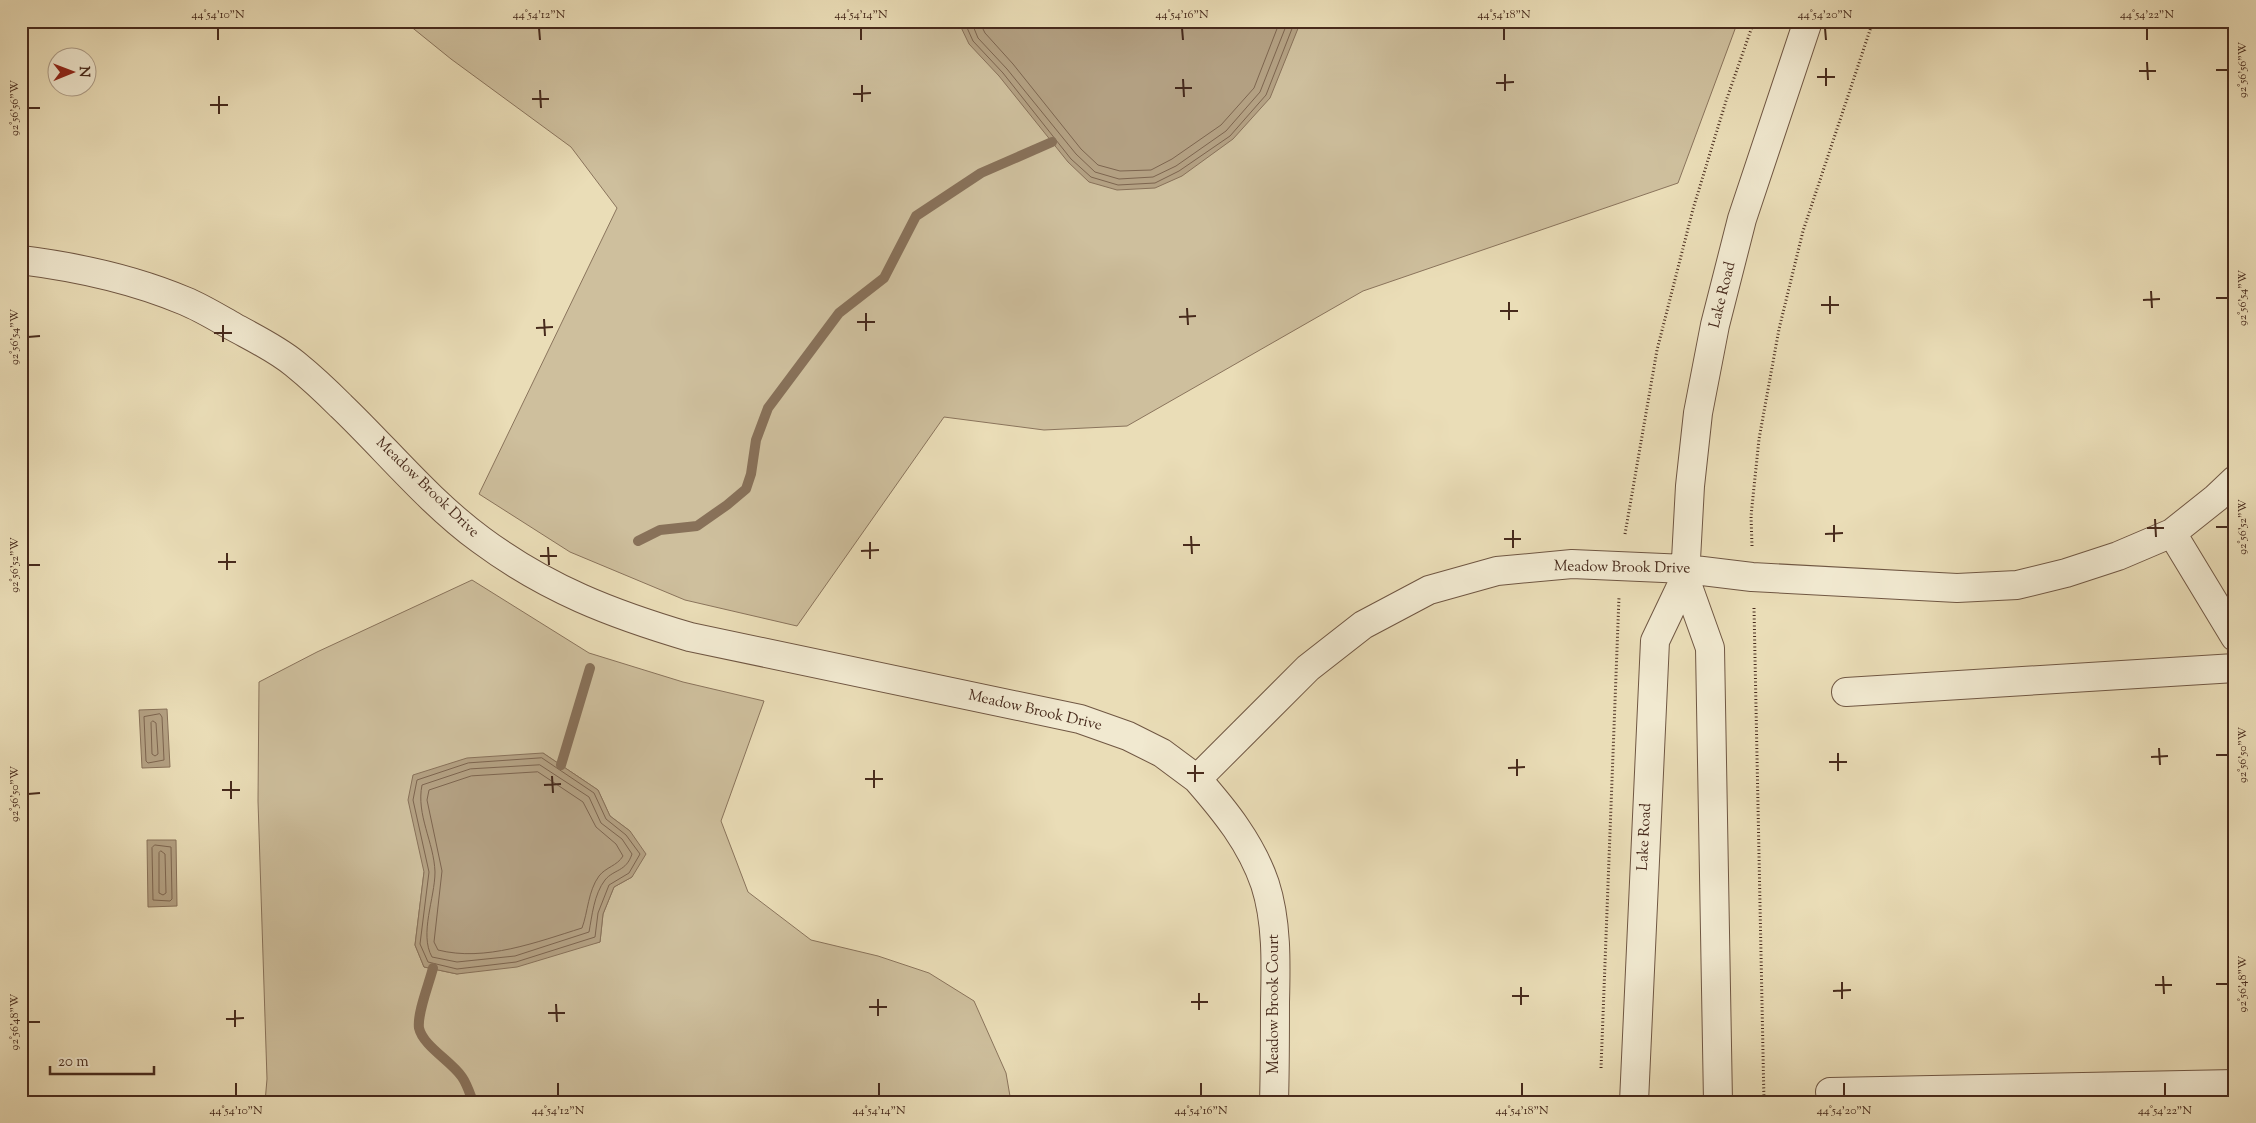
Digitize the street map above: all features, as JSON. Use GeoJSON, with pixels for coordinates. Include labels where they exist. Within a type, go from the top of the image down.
{"type":"FeatureCollection","features":[{"type":"Feature","properties":{"kind":"street","name":"Lake Road"},"geometry":{"type":"LineString","coordinates":[[1634,1102],[1655,641],[1685,574],[1690,486],[1698,412],[1715,325],[1742,219],[1808,21]]}},
{"type":"Feature","properties":{"kind":"street","name":"Meadow Brook Drive"},"geometry":{"type":"LineString","coordinates":[[21,260],[57,264],[126,280],[186,301],[246,333],[294,363],[341,405],[442,506],[479,539],[530,574],[573,596],[630,619],[690,637],[1080,719],[1128,736],[1162,753],[1197,779],[1308,668],[1363,625],[1429,590],[1496,571],[1572,564],[1685,574],[1957,588],[2017,586],[2066,574],[2118,556],[2172,532],[2216,498],[2235,480]]}},
{"type":"Feature","properties":{"kind":"street"},"geometry":{"type":"LineString","coordinates":[[2172,532],[2235,637]]}},
{"type":"Feature","properties":{"kind":"street","name":"Lake Road"},"geometry":{"type":"LineString","coordinates":[[1685,574],[1710,648],[1718,1102]]}},
{"type":"Feature","properties":{"kind":"street"},"geometry":{"type":"LineString","coordinates":[[1846,692],[2235,668]]}},
{"type":"Feature","properties":{"kind":"street","name":"Meadow Brook Court"},"geometry":{"type":"LineString","coordinates":[[1197,779],[1227,813],[1247,845],[1265,885],[1274,929],[1276,973],[1274,1102]]}},
{"type":"Feature","properties":{"kind":"street"},"geometry":{"type":"LineString","coordinates":[[1830,1092],[2235,1084]]}},
{"type":"Feature","properties":{"kind":"path"},"geometry":{"type":"LineString","coordinates":[[1626,525],[1657,350],[1671,293],[1693,209],[1726,101],[1754,21]]}},
{"type":"Feature","properties":{"kind":"path"},"geometry":{"type":"LineString","coordinates":[[1601,1072],[1617,620]]}},
{"type":"Feature","properties":{"kind":"shaded area"},"geometry":{"type":"Polygon","coordinates":[[[404,21],[1738,21],[1678,183],[1363,291],[1127,426],[1044,430],[944,417],[797,626],[685,600],[570,552],[479,494],[617,208],[571,147],[451,59],[404,21]]]}},
{"type":"Feature","properties":{"kind":"shaded area"},"geometry":{"type":"Polygon","coordinates":[[[472,580],[589,653],[683,682],[764,701],[721,821],[748,892],[811,940],[878,956],[929,973],[974,1001],[1006,1073],[1011,1102],[265,1102],[267,1079],[258,801],[259,682],[317,652],[472,580]],[[543,753],[424,872],[415,945],[424,967],[457,974],[600,942],[603,914],[614,887],[632,877],[630,831],[610,816],[598,790],[543,753]]]}},
{"type":"Feature","properties":{"kind":"water"},"geometry":{"type":"Polygon","coordinates":[[[958,21],[1301,21],[1270,98],[1233,139],[1182,176],[1155,188],[1117,190],[1089,182],[1068,162],[999,76],[969,44],[958,21]]]}},
{"type":"Feature","properties":{"kind":"water"},"geometry":{"type":"Polygon","coordinates":[[[167,709],[170,767],[142,768],[139,710],[167,709]]]}},
{"type":"Feature","properties":{"kind":"water"},"geometry":{"type":"Polygon","coordinates":[[[543,753],[598,790],[610,816],[630,831],[646,854],[632,877],[614,887],[603,914],[600,942],[517,967],[457,974],[424,967],[415,945],[424,872],[408,800],[413,775],[467,758],[543,753]]]}},
{"type":"Feature","properties":{"kind":"water"},"geometry":{"type":"Polygon","coordinates":[[[147,840],[176,840],[177,906],[148,907],[147,840]]]}},
{"type":"Feature","properties":{"kind":"waterway"},"geometry":{"type":"LineString","coordinates":[[638,541],[660,530],[697,526],[746,489],[751,474],[756,440],[768,408],[839,313],[884,278],[916,216],[981,173],[1052,142]]}},
{"type":"Feature","properties":{"kind":"waterway"},"geometry":{"type":"LineString","coordinates":[[561,765],[590,668]]}},
{"type":"Feature","properties":{"kind":"waterway"},"geometry":{"type":"LineString","coordinates":[[433,968],[421,1007],[419,1028],[431,1047],[462,1077],[473,1102]]}}]}
